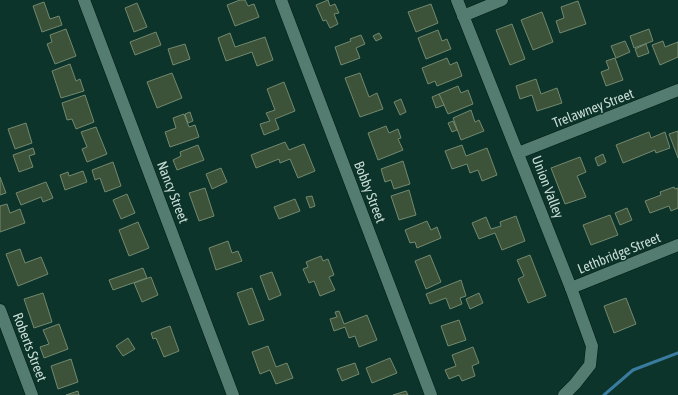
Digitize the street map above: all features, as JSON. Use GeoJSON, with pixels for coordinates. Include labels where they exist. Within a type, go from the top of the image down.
{"type":"FeatureCollection","features":[{"type":"Feature","properties":{"kind":"street","name":"Nancy Street"},"geometry":{"type":"LineString","coordinates":[[84,0],[233,395]]}},
{"type":"Feature","properties":{"kind":"street","name":"Bobby Street"},"geometry":{"type":"LineString","coordinates":[[281,0],[431,395]]}},
{"type":"Feature","properties":{"kind":"street","name":"Union Valley"},"geometry":{"type":"LineString","coordinates":[[457,0],[571,288],[592,346],[590,365],[576,384],[564,395]]}},
{"type":"Feature","properties":{"kind":"street"},"geometry":{"type":"LineString","coordinates":[[463,16],[502,0]]}},
{"type":"Feature","properties":{"kind":"street","name":"Trelawney Street"},"geometry":{"type":"LineString","coordinates":[[518,153],[678,90]]}},
{"type":"Feature","properties":{"kind":"street","name":"Lethbridge Street"},"geometry":{"type":"LineString","coordinates":[[571,288],[678,245]]}},
{"type":"Feature","properties":{"kind":"street","name":"Roberts Street"},"geometry":{"type":"LineString","coordinates":[[0,310],[32,395]]}},
{"type":"Feature","properties":{"kind":"building"},"geometry":{"type":"Polygon","coordinates":[[[240,0],[245,0],[248,6],[254,4],[259,17],[235,26],[227,5],[240,0]]]}},
{"type":"Feature","properties":{"kind":"building"},"geometry":{"type":"Polygon","coordinates":[[[328,0],[330,6],[335,4],[339,13],[334,14],[338,24],[330,28],[326,20],[323,21],[316,5],[328,0]]]}},
{"type":"Feature","properties":{"kind":"building"},"geometry":{"type":"Polygon","coordinates":[[[578,1],[586,24],[560,33],[556,21],[564,18],[561,7],[578,1]]]}},
{"type":"Feature","properties":{"kind":"building"},"geometry":{"type":"Polygon","coordinates":[[[44,2],[50,19],[59,16],[62,25],[42,32],[33,6],[44,2]]]}},
{"type":"Feature","properties":{"kind":"building"},"geometry":{"type":"Polygon","coordinates":[[[137,3],[147,27],[134,32],[125,8],[137,3]]]}},
{"type":"Feature","properties":{"kind":"building"},"geometry":{"type":"Polygon","coordinates":[[[431,4],[438,23],[416,32],[408,12],[431,4]]]}},
{"type":"Feature","properties":{"kind":"building"},"geometry":{"type":"Polygon","coordinates":[[[542,12],[553,42],[533,50],[521,20],[542,12]]]}},
{"type":"Feature","properties":{"kind":"building"},"geometry":{"type":"Polygon","coordinates":[[[512,24],[525,59],[510,65],[496,30],[512,24]]]}},
{"type":"Feature","properties":{"kind":"building"},"geometry":{"type":"Polygon","coordinates":[[[66,29],[76,56],[55,64],[47,44],[52,42],[50,35],[66,29]]]}},
{"type":"Feature","properties":{"kind":"building"},"geometry":{"type":"Polygon","coordinates":[[[649,29],[653,41],[634,48],[630,36],[649,29]]]}},
{"type":"Feature","properties":{"kind":"building"},"geometry":{"type":"Polygon","coordinates":[[[438,30],[442,41],[447,39],[451,49],[426,59],[418,38],[438,30]]]}},
{"type":"Feature","properties":{"kind":"building"},"geometry":{"type":"Polygon","coordinates":[[[156,32],[161,45],[135,55],[130,42],[156,32]]]}},
{"type":"Feature","properties":{"kind":"building"},"geometry":{"type":"Polygon","coordinates":[[[230,33],[235,47],[265,37],[273,60],[257,66],[252,52],[226,61],[218,38],[230,33]]]}},
{"type":"Feature","properties":{"kind":"building"},"geometry":{"type":"Polygon","coordinates":[[[379,33],[382,38],[376,41],[373,36],[379,33]]]}},
{"type":"Feature","properties":{"kind":"building"},"geometry":{"type":"Polygon","coordinates":[[[361,35],[365,44],[356,48],[360,58],[341,65],[335,47],[351,41],[350,39],[361,35]]]}},
{"type":"Feature","properties":{"kind":"building"},"geometry":{"type":"Polygon","coordinates":[[[625,41],[630,52],[616,58],[611,46],[625,41]]]}},
{"type":"Feature","properties":{"kind":"building"},"geometry":{"type":"Polygon","coordinates":[[[663,41],[665,47],[678,42],[678,57],[660,65],[652,45],[663,41]]]}},
{"type":"Feature","properties":{"kind":"building"},"geometry":{"type":"Polygon","coordinates":[[[185,44],[190,59],[173,65],[168,49],[185,44]]]}},
{"type":"Feature","properties":{"kind":"building"},"geometry":{"type":"Polygon","coordinates":[[[646,44],[649,53],[638,57],[635,49],[646,44]]]}},
{"type":"Feature","properties":{"kind":"building"},"geometry":{"type":"Polygon","coordinates":[[[447,58],[450,65],[457,62],[462,76],[437,86],[435,81],[428,84],[422,68],[447,58]]]}},
{"type":"Feature","properties":{"kind":"building"},"geometry":{"type":"Polygon","coordinates":[[[615,58],[623,80],[606,86],[601,72],[609,69],[606,61],[615,58]]]}},
{"type":"Feature","properties":{"kind":"building"},"geometry":{"type":"Polygon","coordinates":[[[70,64],[76,81],[80,79],[84,91],[61,98],[52,71],[70,64]]]}},
{"type":"Feature","properties":{"kind":"building"},"geometry":{"type":"Polygon","coordinates":[[[172,73],[182,98],[157,108],[147,82],[172,73]]]}},
{"type":"Feature","properties":{"kind":"building"},"geometry":{"type":"Polygon","coordinates":[[[360,73],[369,97],[377,93],[383,109],[360,117],[345,78],[360,73]]]}},
{"type":"Feature","properties":{"kind":"building"},"geometry":{"type":"Polygon","coordinates":[[[536,79],[541,94],[557,88],[562,103],[537,111],[532,95],[520,99],[516,86],[536,79]]]}},
{"type":"Feature","properties":{"kind":"building"},"geometry":{"type":"Polygon","coordinates":[[[284,82],[295,111],[275,119],[279,129],[264,135],[260,124],[270,121],[266,113],[275,110],[267,89],[284,82]]]}},
{"type":"Feature","properties":{"kind":"building"},"geometry":{"type":"Polygon","coordinates":[[[458,86],[461,93],[468,90],[473,104],[448,114],[439,94],[458,86]]]}},
{"type":"Feature","properties":{"kind":"building"},"geometry":{"type":"Polygon","coordinates":[[[439,94],[444,105],[436,108],[432,97],[439,94]]]}},
{"type":"Feature","properties":{"kind":"building"},"geometry":{"type":"Polygon","coordinates":[[[85,95],[94,122],[76,129],[72,119],[67,120],[62,103],[85,95]]]}},
{"type":"Feature","properties":{"kind":"building"},"geometry":{"type":"Polygon","coordinates":[[[401,99],[406,112],[400,115],[394,102],[401,99]]]}},
{"type":"Feature","properties":{"kind":"building"},"geometry":{"type":"Polygon","coordinates":[[[471,110],[475,122],[479,120],[484,131],[461,140],[453,118],[471,110]]]}},
{"type":"Feature","properties":{"kind":"building"},"geometry":{"type":"Polygon","coordinates":[[[190,112],[193,121],[188,123],[185,114],[190,112]]]}},
{"type":"Feature","properties":{"kind":"building"},"geometry":{"type":"Polygon","coordinates":[[[184,114],[189,127],[195,125],[199,137],[170,147],[165,132],[176,128],[173,118],[184,114]]]}},
{"type":"Feature","properties":{"kind":"building"},"geometry":{"type":"Polygon","coordinates":[[[453,121],[457,130],[452,132],[448,123],[453,121]]]}},
{"type":"Feature","properties":{"kind":"building"},"geometry":{"type":"Polygon","coordinates":[[[26,123],[32,143],[15,149],[8,129],[26,123]]]}},
{"type":"Feature","properties":{"kind":"building"},"geometry":{"type":"Polygon","coordinates":[[[386,126],[389,133],[398,129],[401,138],[398,139],[403,150],[378,160],[368,133],[386,126]]]}},
{"type":"Feature","properties":{"kind":"building"},"geometry":{"type":"Polygon","coordinates":[[[96,127],[107,154],[87,162],[82,149],[87,147],[81,132],[96,127]]]}},
{"type":"Feature","properties":{"kind":"building"},"geometry":{"type":"Polygon","coordinates":[[[678,131],[678,158],[669,134],[678,131]]]}},
{"type":"Feature","properties":{"kind":"building"},"geometry":{"type":"Polygon","coordinates":[[[649,132],[651,138],[665,132],[670,148],[656,153],[655,150],[623,163],[616,145],[649,132]]]}},
{"type":"Feature","properties":{"kind":"building"},"geometry":{"type":"Polygon","coordinates":[[[285,142],[289,150],[304,144],[315,171],[298,178],[290,159],[280,163],[279,159],[256,168],[251,155],[285,142]]]}},
{"type":"Feature","properties":{"kind":"building"},"geometry":{"type":"Polygon","coordinates":[[[198,145],[204,160],[177,170],[173,160],[181,156],[180,152],[198,145]]]}},
{"type":"Feature","properties":{"kind":"building"},"geometry":{"type":"Polygon","coordinates":[[[462,145],[466,156],[487,148],[497,175],[482,181],[478,170],[470,173],[467,164],[452,169],[445,151],[462,145]]]}},
{"type":"Feature","properties":{"kind":"building"},"geometry":{"type":"Polygon","coordinates":[[[33,148],[35,154],[29,156],[33,167],[19,172],[13,155],[33,148]]]}},
{"type":"Feature","properties":{"kind":"building"},"geometry":{"type":"Polygon","coordinates":[[[603,154],[606,162],[598,166],[595,158],[603,154]]]}},
{"type":"Feature","properties":{"kind":"building"},"geometry":{"type":"Polygon","coordinates":[[[580,157],[586,172],[577,176],[586,197],[565,204],[551,168],[580,157]]]}},
{"type":"Feature","properties":{"kind":"building"},"geometry":{"type":"Polygon","coordinates":[[[403,161],[410,184],[394,189],[391,180],[385,182],[381,169],[403,161]]]}},
{"type":"Feature","properties":{"kind":"building"},"geometry":{"type":"Polygon","coordinates":[[[113,162],[121,186],[105,192],[100,178],[95,180],[92,170],[113,162]]]}},
{"type":"Feature","properties":{"kind":"building"},"geometry":{"type":"Polygon","coordinates":[[[221,168],[227,182],[212,189],[206,174],[221,168]]]}},
{"type":"Feature","properties":{"kind":"building"},"geometry":{"type":"Polygon","coordinates":[[[83,171],[87,182],[65,190],[60,175],[68,172],[69,176],[83,171]]]}},
{"type":"Feature","properties":{"kind":"building"},"geometry":{"type":"Polygon","coordinates":[[[0,177],[6,193],[0,195],[0,177]]]}},
{"type":"Feature","properties":{"kind":"building"},"geometry":{"type":"Polygon","coordinates":[[[46,182],[53,198],[43,202],[41,197],[21,205],[16,193],[46,182]]]}},
{"type":"Feature","properties":{"kind":"building"},"geometry":{"type":"Polygon","coordinates":[[[674,187],[675,189],[678,188],[678,208],[671,211],[669,206],[650,213],[645,201],[661,195],[660,192],[674,187]]]}},
{"type":"Feature","properties":{"kind":"building"},"geometry":{"type":"Polygon","coordinates":[[[205,188],[214,216],[199,221],[189,193],[205,188]]]}},
{"type":"Feature","properties":{"kind":"building"},"geometry":{"type":"Polygon","coordinates":[[[409,190],[416,215],[399,220],[391,196],[409,190]]]}},
{"type":"Feature","properties":{"kind":"building"},"geometry":{"type":"Polygon","coordinates":[[[127,194],[135,213],[121,219],[113,200],[127,194]]]}},
{"type":"Feature","properties":{"kind":"building"},"geometry":{"type":"Polygon","coordinates":[[[312,196],[315,206],[310,208],[306,197],[312,196]]]}},
{"type":"Feature","properties":{"kind":"building"},"geometry":{"type":"Polygon","coordinates":[[[295,199],[300,211],[279,219],[274,207],[295,199]]]}},
{"type":"Feature","properties":{"kind":"building"},"geometry":{"type":"Polygon","coordinates":[[[7,204],[10,213],[20,209],[25,223],[0,232],[0,206],[7,204]]]}},
{"type":"Feature","properties":{"kind":"building"},"geometry":{"type":"Polygon","coordinates":[[[627,208],[632,220],[620,225],[615,213],[627,208]]]}},
{"type":"Feature","properties":{"kind":"building"},"geometry":{"type":"Polygon","coordinates":[[[610,215],[618,235],[591,245],[583,225],[610,215]]]}},
{"type":"Feature","properties":{"kind":"building"},"geometry":{"type":"Polygon","coordinates":[[[516,216],[525,241],[502,250],[495,233],[479,239],[472,223],[486,217],[491,229],[501,226],[500,222],[516,216]]]}},
{"type":"Feature","properties":{"kind":"building"},"geometry":{"type":"Polygon","coordinates":[[[427,221],[431,230],[437,227],[441,238],[417,248],[415,242],[410,243],[405,230],[427,221]]]}},
{"type":"Feature","properties":{"kind":"building"},"geometry":{"type":"Polygon","coordinates":[[[138,222],[149,248],[129,256],[119,230],[138,222]]]}},
{"type":"Feature","properties":{"kind":"building"},"geometry":{"type":"Polygon","coordinates":[[[228,241],[232,253],[238,251],[242,261],[216,270],[209,248],[228,241]]]}},
{"type":"Feature","properties":{"kind":"building"},"geometry":{"type":"Polygon","coordinates":[[[20,249],[25,263],[41,257],[48,274],[18,286],[6,254],[20,249]]]}},
{"type":"Feature","properties":{"kind":"building"},"geometry":{"type":"Polygon","coordinates":[[[430,255],[441,282],[426,289],[415,261],[430,255]]]}},
{"type":"Feature","properties":{"kind":"building"},"geometry":{"type":"Polygon","coordinates":[[[530,255],[546,296],[528,303],[518,279],[524,276],[517,260],[530,255]]]}},
{"type":"Feature","properties":{"kind":"building"},"geometry":{"type":"Polygon","coordinates":[[[321,256],[323,261],[328,259],[334,275],[329,277],[335,290],[320,296],[314,281],[309,283],[303,269],[308,267],[306,262],[321,256]]]}},
{"type":"Feature","properties":{"kind":"building"},"geometry":{"type":"Polygon","coordinates":[[[143,268],[147,278],[113,290],[109,280],[143,268]]]}},
{"type":"Feature","properties":{"kind":"building"},"geometry":{"type":"Polygon","coordinates":[[[272,272],[281,295],[269,300],[260,276],[272,272]]]}},
{"type":"Feature","properties":{"kind":"building"},"geometry":{"type":"Polygon","coordinates":[[[151,277],[158,295],[142,302],[134,283],[151,277]]]}},
{"type":"Feature","properties":{"kind":"building"},"geometry":{"type":"Polygon","coordinates":[[[461,280],[466,296],[460,298],[462,304],[450,309],[446,298],[430,304],[426,294],[461,280]]]}},
{"type":"Feature","properties":{"kind":"building"},"geometry":{"type":"Polygon","coordinates":[[[252,288],[264,320],[249,325],[237,293],[252,288]]]}},
{"type":"Feature","properties":{"kind":"building"},"geometry":{"type":"Polygon","coordinates":[[[43,293],[52,322],[34,328],[24,299],[43,293]]]}},
{"type":"Feature","properties":{"kind":"building"},"geometry":{"type":"Polygon","coordinates":[[[479,293],[483,303],[470,309],[466,299],[479,293]]]}},
{"type":"Feature","properties":{"kind":"building"},"geometry":{"type":"Polygon","coordinates":[[[626,298],[636,324],[614,333],[604,306],[626,298]]]}},
{"type":"Feature","properties":{"kind":"building"},"geometry":{"type":"Polygon","coordinates":[[[339,311],[344,324],[367,315],[377,340],[359,347],[355,336],[349,338],[345,327],[334,331],[330,319],[337,317],[335,312],[339,311]]]}},
{"type":"Feature","properties":{"kind":"building"},"geometry":{"type":"Polygon","coordinates":[[[459,320],[466,340],[448,346],[441,326],[459,320]]]}},
{"type":"Feature","properties":{"kind":"building"},"geometry":{"type":"Polygon","coordinates":[[[59,324],[68,349],[44,358],[40,347],[49,344],[43,330],[59,324]]]}},
{"type":"Feature","properties":{"kind":"building"},"geometry":{"type":"Polygon","coordinates":[[[170,326],[179,351],[164,357],[156,338],[153,339],[151,333],[170,326]]]}},
{"type":"Feature","properties":{"kind":"building"},"geometry":{"type":"Polygon","coordinates":[[[128,338],[135,349],[123,356],[116,346],[128,338]]]}},
{"type":"Feature","properties":{"kind":"building"},"geometry":{"type":"Polygon","coordinates":[[[268,346],[276,367],[287,363],[293,378],[276,384],[270,370],[260,374],[252,352],[268,346]]]}},
{"type":"Feature","properties":{"kind":"building"},"geometry":{"type":"Polygon","coordinates":[[[473,347],[479,363],[472,366],[475,376],[462,381],[459,375],[449,379],[445,370],[456,366],[452,355],[473,347]]]}},
{"type":"Feature","properties":{"kind":"building"},"geometry":{"type":"Polygon","coordinates":[[[390,358],[397,373],[372,383],[366,368],[390,358]]]}},
{"type":"Feature","properties":{"kind":"building"},"geometry":{"type":"Polygon","coordinates":[[[71,359],[78,382],[58,389],[51,366],[71,359]]]}},
{"type":"Feature","properties":{"kind":"building"},"geometry":{"type":"Polygon","coordinates":[[[355,363],[359,374],[342,381],[337,369],[355,363]]]}},
{"type":"Feature","properties":{"kind":"building"},"geometry":{"type":"Polygon","coordinates":[[[78,391],[79,395],[66,395],[78,391]]]}},
{"type":"Feature","properties":{"kind":"building"},"geometry":{"type":"Polygon","coordinates":[[[406,391],[408,395],[393,395],[406,391]]]}},
{"type":"Feature","properties":{"kind":"waterway"},"geometry":{"type":"LineString","coordinates":[[604,395],[633,370],[678,353]]}}]}
